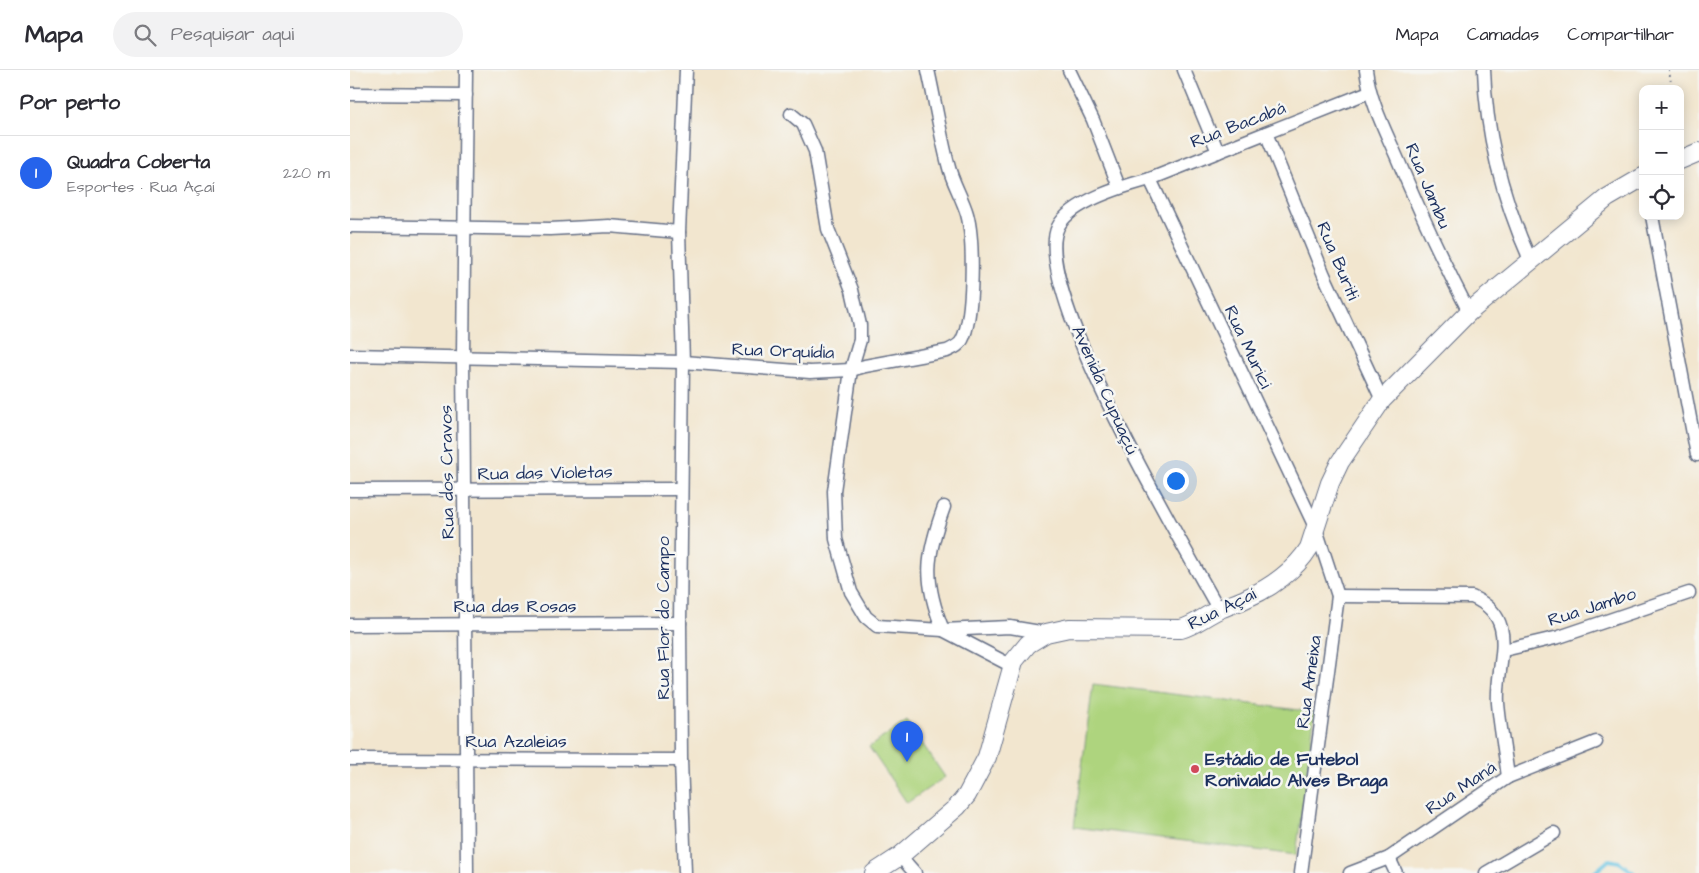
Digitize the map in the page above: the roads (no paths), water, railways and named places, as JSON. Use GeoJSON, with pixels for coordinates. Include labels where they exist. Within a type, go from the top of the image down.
{"type":"FeatureCollection","features":[{"type":"Feature","properties":{"kind":"street","name":"Rua dos Cravos"},"geometry":{"type":"LineString","coordinates":[[466,70],[463,356],[467,623],[465,758],[467,873]]}},
{"type":"Feature","properties":{"kind":"street","name":"Rua Flor do Campo"},"geometry":{"type":"LineString","coordinates":[[685,873],[681,760],[680,623],[683,362],[680,232],[686,70]]}},
{"type":"Feature","properties":{"kind":"street","name":"Rua Orquídia"},"geometry":{"type":"LineString","coordinates":[[350,355],[683,362],[810,372],[851,370],[947,351],[957,347],[962,340],[966,328],[971,281],[970,232],[967,214],[948,166],[928,70]]}},
{"type":"Feature","properties":{"kind":"street"},"geometry":{"type":"LineString","coordinates":[[1069,70],[1093,120],[1119,187]]}},
{"type":"Feature","properties":{"kind":"street"},"geometry":{"type":"LineString","coordinates":[[1184,70],[1218,152]]}},
{"type":"Feature","properties":{"kind":"street","name":"Rua Jambu"},"geometry":{"type":"LineString","coordinates":[[1366,70],[1369,92],[1437,251],[1469,312]]}},
{"type":"Feature","properties":{"kind":"street"},"geometry":{"type":"LineString","coordinates":[[1484,70],[1493,147],[1500,179],[1530,262]]}},
{"type":"Feature","properties":{"kind":"street","name":"Rua Bacabá"},"geometry":{"type":"LineString","coordinates":[[1119,187],[1150,179],[1369,92]]}},
{"type":"Feature","properties":{"kind":"street"},"geometry":{"type":"LineString","coordinates":[[350,94],[466,94]]}},
{"type":"Feature","properties":{"kind":"street"},"geometry":{"type":"LineString","coordinates":[[791,114],[803,124],[814,151],[828,229],[857,311],[860,340],[851,370],[834,491],[833,514],[836,539],[848,583],[866,617],[877,626],[943,630],[1010,627],[1046,633]]}},
{"type":"Feature","properties":{"kind":"street","name":"Rua Buriti"},"geometry":{"type":"LineString","coordinates":[[1266,133],[1324,275],[1382,400]]}},
{"type":"Feature","properties":{"kind":"street"},"geometry":{"type":"LineString","coordinates":[[1684,158],[1699,152]]}},
{"type":"Feature","properties":{"kind":"street","name":"Rua Murici"},"geometry":{"type":"LineString","coordinates":[[1150,179],[1316,529]]}},
{"type":"Feature","properties":{"kind":"street","name":"Rua Açaí"},"geometry":{"type":"LineString","coordinates":[[900,856],[957,807],[977,780],[987,757],[1012,666],[1021,651],[1028,644],[1046,633],[1069,628],[1172,631],[1190,626],[1219,610],[1249,598],[1278,580],[1303,557],[1316,529],[1330,482],[1340,462],[1382,400],[1469,312],[1607,198],[1639,179]]}},
{"type":"Feature","properties":{"kind":"street","name":"Avenida Cupuaçú"},"geometry":{"type":"LineString","coordinates":[[1119,187],[1073,211],[1058,227],[1053,251],[1062,292],[1085,352],[1141,469],[1219,610]]}},
{"type":"Feature","properties":{"kind":"street"},"geometry":{"type":"LineString","coordinates":[[1653,220],[1698,455]]}},
{"type":"Feature","properties":{"kind":"street"},"geometry":{"type":"LineString","coordinates":[[350,226],[608,226],[680,232]]}},
{"type":"Feature","properties":{"kind":"street","name":"Rua das Violetas"},"geometry":{"type":"LineString","coordinates":[[350,490],[681,489]]}},
{"type":"Feature","properties":{"kind":"street"},"geometry":{"type":"LineString","coordinates":[[944,507],[931,543],[928,563],[932,598],[943,630],[1012,666]]}},
{"type":"Feature","properties":{"kind":"street","name":"Rua Ameixa"},"geometry":{"type":"LineString","coordinates":[[1301,873],[1338,596],[1316,529]]}},
{"type":"Feature","properties":{"kind":"street","name":"Rua Jambo"},"geometry":{"type":"LineString","coordinates":[[1504,650],[1559,637],[1689,593]]}},
{"type":"Feature","properties":{"kind":"street"},"geometry":{"type":"LineString","coordinates":[[1338,596],[1472,597],[1484,602],[1492,610],[1504,639],[1498,701],[1508,776]]}},
{"type":"Feature","properties":{"kind":"street","name":"Rua das Rosas"},"geometry":{"type":"LineString","coordinates":[[350,624],[680,623]]}},
{"type":"Feature","properties":{"kind":"street","name":"Rua Maná"},"geometry":{"type":"LineString","coordinates":[[1350,873],[1389,858],[1508,776],[1596,742]]}},
{"type":"Feature","properties":{"kind":"street","name":"Rua Azaleias"},"geometry":{"type":"LineString","coordinates":[[350,759],[681,760]]}},
{"type":"Feature","properties":{"kind":"street"},"geometry":{"type":"LineString","coordinates":[[1486,873],[1554,833]]}},
{"type":"Feature","properties":{"kind":"street"},"geometry":{"type":"LineString","coordinates":[[874,873],[900,856],[915,873]]}},
{"type":"Feature","properties":{"kind":"street"},"geometry":{"type":"LineString","coordinates":[[1389,858],[1396,873]]}},
{"type":"Feature","properties":{"kind":"waterway"},"geometry":{"type":"LineString","coordinates":[[1594,873],[1609,860],[1619,862],[1634,873]]}},
{"type":"Feature","properties":{"kind":"place","name":"Quadra Coberta"},"geometry":{"type":"Point","coordinates":[907,762]}},
{"type":"Feature","properties":{"kind":"place","name":"Estádio de Futebol Ronivaldo Alves Braga"},"geometry":{"type":"Point","coordinates":[1195,769]}}]}
